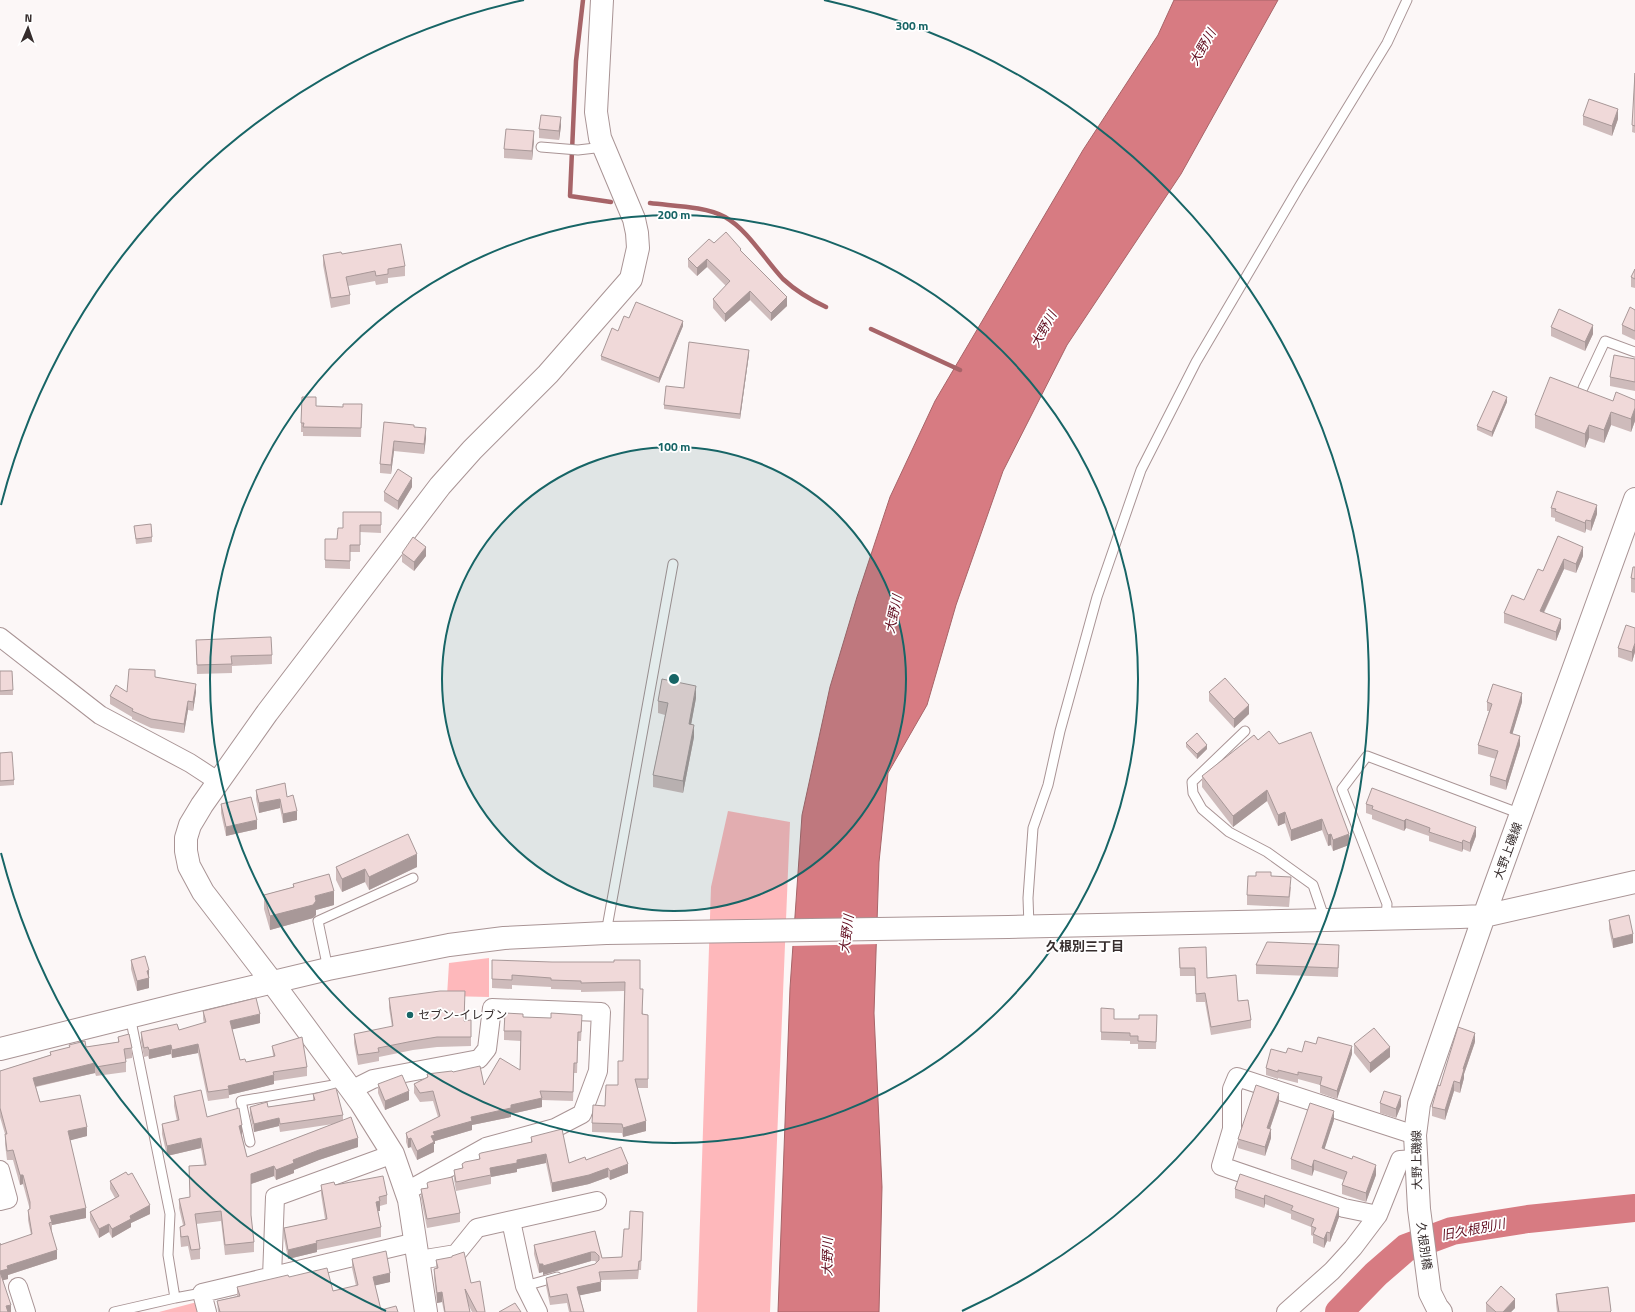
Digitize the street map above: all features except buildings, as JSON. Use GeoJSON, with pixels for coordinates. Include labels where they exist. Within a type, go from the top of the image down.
{"type":"FeatureCollection","features":[{"type":"Feature","properties":{"kind":"street"},"geometry":{"type":"LineString","coordinates":[[426,1312],[418,1251],[407,1191],[393,1154],[361,1104],[272,982],[203,892],[189,866],[186,851],[186,838],[190,825],[267,713],[440,486],[472,450],[548,374],[632,279],[638,248],[638,233],[634,219],[600,138],[596,112],[602,0]]}},
{"type":"Feature","properties":{"kind":"street","name":"大野上磯線"},"geometry":{"type":"LineString","coordinates":[[1419,1209],[1415,1135],[1419,1104],[1484,916],[1635,499]]}},
{"type":"Feature","properties":{"kind":"street"},"geometry":{"type":"LineString","coordinates":[[0,637],[100,715],[190,763],[219,782]]}},
{"type":"Feature","properties":{"kind":"street"},"geometry":{"type":"LineString","coordinates":[[0,1049],[130,1016],[328,969],[449,945],[496,939],[606,933],[1018,927],[1484,916],[1635,882]]}},
{"type":"Feature","properties":{"kind":"street"},"geometry":{"type":"LineString","coordinates":[[348,1087],[372,1079],[479,1059],[487,1049],[492,1008],[601,1012],[598,1071],[582,1114],[555,1128],[486,1147],[407,1191]]}},
{"type":"Feature","properties":{"kind":"street"},"geometry":{"type":"LineString","coordinates":[[1378,1215],[1344,1208],[1221,1166],[1232,1129],[1232,1089],[1237,1077],[1415,1135]]}},
{"type":"Feature","properties":{"kind":"street"},"geometry":{"type":"LineString","coordinates":[[272,1277],[275,1197],[393,1154]]}},
{"type":"Feature","properties":{"kind":"street"},"geometry":{"type":"LineString","coordinates":[[1286,1312],[1332,1271],[1354,1248],[1378,1215],[1400,1160],[1416,1159]]}},
{"type":"Feature","properties":{"kind":"street"},"geometry":{"type":"LineString","coordinates":[[0,1170],[8,1199],[0,1201]]}},
{"type":"Feature","properties":{"kind":"street"},"geometry":{"type":"LineString","coordinates":[[207,1312],[202,1293],[272,1277],[418,1251],[456,1254],[477,1228],[597,1201]]}},
{"type":"Feature","properties":{"kind":"street","name":"久根別橋"},"geometry":{"type":"LineString","coordinates":[[1419,1209],[1430,1293],[1441,1312]]}},
{"type":"Feature","properties":{"kind":"street"},"geometry":{"type":"LineString","coordinates":[[511,1221],[525,1286],[538,1312]]}},
{"type":"Feature","properties":{"kind":"street"},"geometry":{"type":"LineString","coordinates":[[18,1287],[26,1312]]}},
{"type":"Feature","properties":{"kind":"lane"},"geometry":{"type":"LineString","coordinates":[[1018,927],[1028,898],[1033,828],[1048,785],[1060,731],[1097,598],[1141,470],[1196,362],[1386,43],[1407,0]]}},
{"type":"Feature","properties":{"kind":"lane"},"geometry":{"type":"LineString","coordinates":[[541,147],[578,150],[604,147]]}},
{"type":"Feature","properties":{"kind":"lane"},"geometry":{"type":"LineString","coordinates":[[1583,388],[1605,341],[1635,352]]}},
{"type":"Feature","properties":{"kind":"lane"},"geometry":{"type":"LineString","coordinates":[[606,933],[673,564]]}},
{"type":"Feature","properties":{"kind":"lane"},"geometry":{"type":"LineString","coordinates":[[1245,731],[1192,782],[1193,793],[1202,809],[1229,832],[1267,852],[1313,885],[1325,920]]}},
{"type":"Feature","properties":{"kind":"lane"},"geometry":{"type":"LineString","coordinates":[[1386,919],[1387,904],[1342,789],[1367,756],[1521,814]]}},
{"type":"Feature","properties":{"kind":"lane"},"geometry":{"type":"LineString","coordinates":[[328,969],[318,921],[413,878]]}},
{"type":"Feature","properties":{"kind":"lane"},"geometry":{"type":"LineString","coordinates":[[130,1016],[170,1214],[168,1255],[175,1298]]}},
{"type":"Feature","properties":{"kind":"lane"},"geometry":{"type":"LineString","coordinates":[[250,1142],[241,1101],[348,1087]]}},
{"type":"Feature","properties":{"kind":"lane"},"geometry":{"type":"LineString","coordinates":[[525,1286],[563,1276]]}},
{"type":"Feature","properties":{"kind":"lane"},"geometry":{"type":"LineString","coordinates":[[114,1312],[202,1293]]}},
{"type":"Feature","properties":{"kind":"shaded area"},"geometry":{"type":"Polygon","coordinates":[[[728,811],[790,822],[770,1312],[697,1312],[711,887],[728,811]]]}},
{"type":"Feature","properties":{"kind":"shaded area"},"geometry":{"type":"Polygon","coordinates":[[[489,958],[489,997],[447,996],[449,963],[489,958]]]}},
{"type":"Feature","properties":{"kind":"shaded area"},"geometry":{"type":"Polygon","coordinates":[[[197,1302],[200,1312],[159,1312],[197,1302]]]}},
{"type":"Feature","properties":{"kind":"water","name":"大野川"},"geometry":{"type":"Polygon","coordinates":[[[1174,0],[1278,0],[1181,174],[1067,345],[1003,471],[956,605],[927,705],[888,773],[879,862],[874,1013],[882,1187],[879,1312],[778,1312],[790,988],[802,815],[830,687],[857,597],[890,497],[935,401],[1083,150],[1158,35],[1174,0]]]}},
{"type":"Feature","properties":{"kind":"pier"},"geometry":{"type":"Polygon","coordinates":[[[880,918],[879,944],[791,946],[793,920],[880,918]]]}},
{"type":"Feature","properties":{"kind":"waterway"},"geometry":{"type":"LineString","coordinates":[[583,0],[576,61],[570,196],[611,202]]}},
{"type":"Feature","properties":{"kind":"waterway"},"geometry":{"type":"LineString","coordinates":[[650,203],[688,207],[717,213],[725,217],[749,237],[788,284],[803,295],[826,307]]}},
{"type":"Feature","properties":{"kind":"waterway"},"geometry":{"type":"LineString","coordinates":[[871,329],[960,370]]}},
{"type":"Feature","properties":{"kind":"waterway","name":"旧久根別川"},"geometry":{"type":"LineString","coordinates":[[1339,1312],[1376,1274],[1406,1248],[1452,1231],[1528,1219],[1635,1208]]}},
{"type":"Feature","properties":{"kind":"place","name":"セブン-イレブン"},"geometry":{"type":"Point","coordinates":[410,1015]}},
{"type":"Feature","properties":{"kind":"district","name":"久根別三丁目"},"geometry":{"type":"Point","coordinates":[1085,946]}}]}
